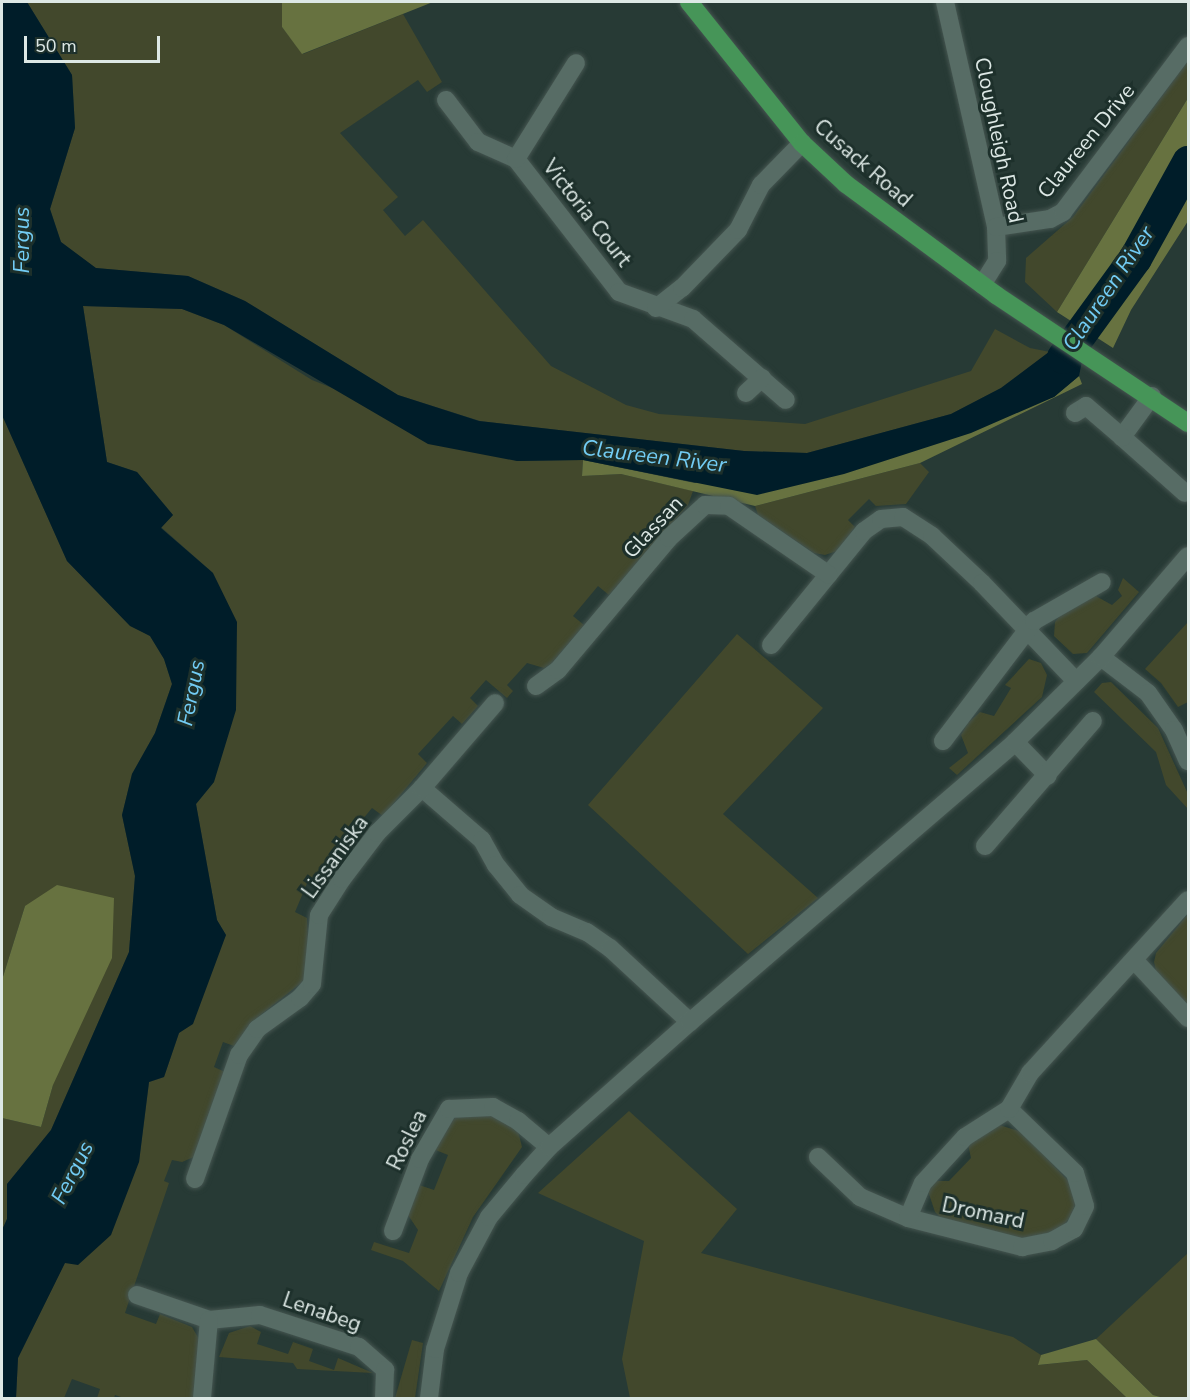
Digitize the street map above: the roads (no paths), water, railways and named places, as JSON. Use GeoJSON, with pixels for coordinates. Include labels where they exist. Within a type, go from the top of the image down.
{"type":"FeatureCollection","features":[{"type":"Feature","properties":{"kind":"main road","name":"Cusack Road"},"geometry":{"type":"LineString","coordinates":[[690,2],[802,143],[889,218],[1039,325],[1187,418]]}},
{"type":"Feature","properties":{"kind":"street","name":"Cloughleigh Road"},"geometry":{"type":"LineString","coordinates":[[945,2],[996,226],[997,261],[982,285]]}},
{"type":"Feature","properties":{"kind":"street","name":"Claureen Drive"},"geometry":{"type":"LineString","coordinates":[[996,226],[1050,219],[1063,212],[1188,45]]}},
{"type":"Feature","properties":{"kind":"street","name":"Victoria Court"},"geometry":{"type":"LineString","coordinates":[[516,159],[571,88],[576,63]]}},
{"type":"Feature","properties":{"kind":"street","name":"Victoria Court"},"geometry":{"type":"LineString","coordinates":[[446,100],[478,142],[516,159],[619,292],[656,308],[693,319],[786,400]]}},
{"type":"Feature","properties":{"kind":"street"},"geometry":{"type":"LineString","coordinates":[[656,308],[682,288],[738,230],[761,185],[802,143]]}},
{"type":"Feature","properties":{"kind":"street"},"geometry":{"type":"LineString","coordinates":[[746,393],[762,378]]}},
{"type":"Feature","properties":{"kind":"street"},"geometry":{"type":"LineString","coordinates":[[1122,437],[1152,396]]}},
{"type":"Feature","properties":{"kind":"street"},"geometry":{"type":"LineString","coordinates":[[1075,413],[1086,406],[1185,493]]}},
{"type":"Feature","properties":{"kind":"street","name":"Glassan"},"geometry":{"type":"LineString","coordinates":[[536,686],[558,670],[669,538],[705,505],[729,506],[829,575]]}},
{"type":"Feature","properties":{"kind":"street"},"geometry":{"type":"LineString","coordinates":[[771,645],[864,531],[881,519],[903,518],[932,536],[1028,629],[1076,681]]}},
{"type":"Feature","properties":{"kind":"street"},"geometry":{"type":"LineString","coordinates":[[429,1398],[435,1349],[459,1273],[489,1217],[549,1147],[690,1022],[1015,742],[1101,657],[1188,556]]}},
{"type":"Feature","properties":{"kind":"street"},"geometry":{"type":"LineString","coordinates":[[943,741],[1028,629],[1081,591],[1102,582]]}},
{"type":"Feature","properties":{"kind":"street"},"geometry":{"type":"LineString","coordinates":[[1101,657],[1148,693],[1174,730],[1188,761]]}},
{"type":"Feature","properties":{"kind":"street","name":"Lissaniska"},"geometry":{"type":"LineString","coordinates":[[195,1179],[239,1055],[256,1029],[300,998],[312,984],[319,915],[377,833],[422,788],[495,703]]}},
{"type":"Feature","properties":{"kind":"street"},"geometry":{"type":"LineString","coordinates":[[985,846],[1093,722]]}},
{"type":"Feature","properties":{"kind":"street"},"geometry":{"type":"LineString","coordinates":[[1015,742],[1048,776]]}},
{"type":"Feature","properties":{"kind":"street"},"geometry":{"type":"LineString","coordinates":[[422,788],[482,840],[496,865],[520,895],[551,917],[588,932],[610,948],[690,1022]]}},
{"type":"Feature","properties":{"kind":"street","name":"Dromard"},"geometry":{"type":"LineString","coordinates":[[908,1218],[923,1183],[958,1144],[1009,1108],[1030,1073],[1135,961],[1188,900]]}},
{"type":"Feature","properties":{"kind":"street"},"geometry":{"type":"LineString","coordinates":[[1135,961],[1188,1018]]}},
{"type":"Feature","properties":{"kind":"street","name":"Roslea"},"geometry":{"type":"LineString","coordinates":[[393,1231],[420,1159],[449,1109],[494,1107],[518,1121],[549,1147]]}},
{"type":"Feature","properties":{"kind":"street","name":"Dromard"},"geometry":{"type":"LineString","coordinates":[[818,1157],[860,1197],[908,1218],[1022,1247],[1052,1241],[1074,1229],[1085,1206],[1075,1173],[1009,1108]]}},
{"type":"Feature","properties":{"kind":"street","name":"Lenabeg"},"geometry":{"type":"LineString","coordinates":[[137,1295],[209,1320],[260,1315],[359,1347],[385,1370],[384,1398]]}},
{"type":"Feature","properties":{"kind":"street"},"geometry":{"type":"LineString","coordinates":[[202,1398],[209,1320]]}},
{"type":"Feature","properties":{"kind":"water","name":"Fergus"},"geometry":{"type":"Polygon","coordinates":[[[2,2],[27,2],[72,75],[75,128],[50,209],[61,242],[96,268],[188,276],[245,301],[398,395],[479,421],[744,451],[807,453],[951,414],[1001,388],[1090,321],[1079,376],[1054,397],[971,433],[844,474],[757,495],[583,460],[517,461],[428,444],[224,325],[182,309],[83,306],[107,462],[137,472],[173,515],[161,528],[213,573],[237,622],[236,710],[214,782],[196,804],[217,920],[226,935],[193,1024],[179,1033],[164,1077],[149,1082],[139,1162],[111,1235],[78,1265],[65,1263],[18,1358],[16,1398],[2,1398],[2,1230],[7,1219],[7,1184],[51,1130],[129,952],[135,876],[122,815],[132,774],[155,733],[172,684],[164,659],[150,636],[130,626],[67,561],[2,415],[2,2]]]}},
{"type":"Feature","properties":{"kind":"waterway","name":"Claureen River"},"geometry":{"type":"LineString","coordinates":[[1063,357],[1135,258],[1188,162]]}}]}
